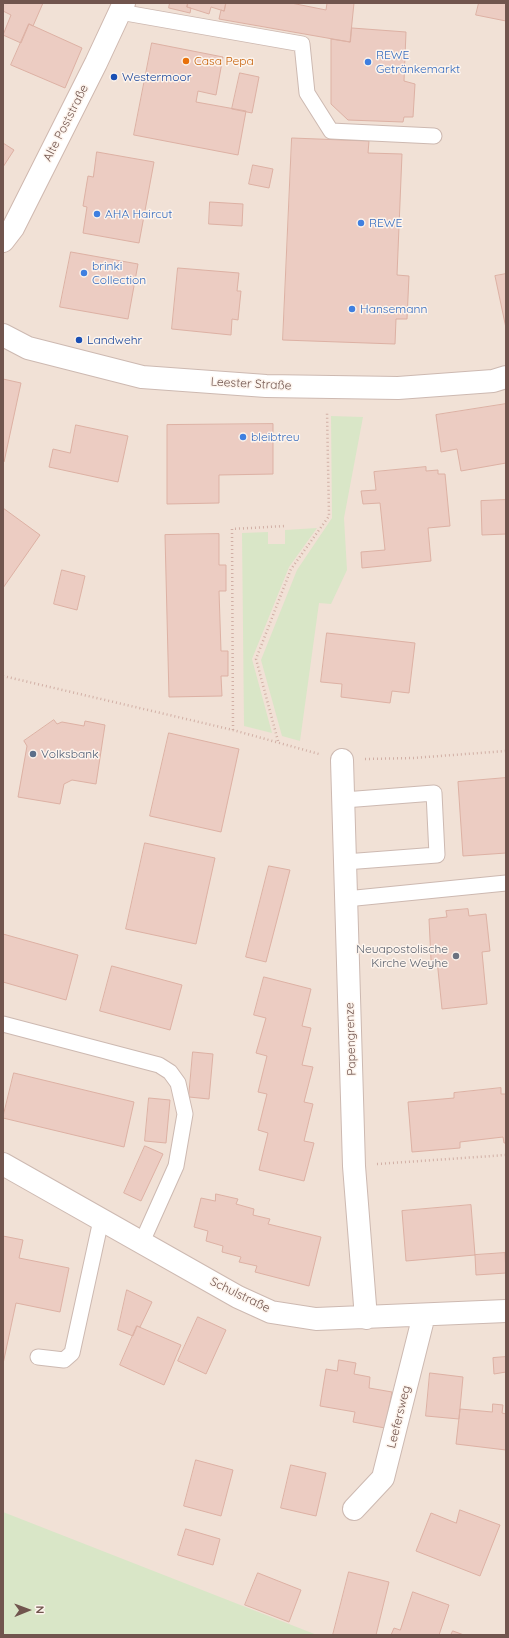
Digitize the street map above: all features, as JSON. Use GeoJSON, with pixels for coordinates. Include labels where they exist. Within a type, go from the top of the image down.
{"type":"FeatureCollection","features":[{"type":"Feature","properties":{"kind":"street","name":"Alte Poststraße"},"geometry":{"type":"LineString","coordinates":[[3,240],[13,228],[96,63],[122,7]]}},
{"type":"Feature","properties":{"kind":"street","name":"Leester Straße"},"geometry":{"type":"LineString","coordinates":[[3,335],[28,348],[142,377],[266,386],[398,388],[493,381],[506,377]]}},
{"type":"Feature","properties":{"kind":"street","name":"Papengrenze"},"geometry":{"type":"LineString","coordinates":[[342,760],[354,1166],[366,1318]]}},
{"type":"Feature","properties":{"kind":"street","name":"Schulstraße"},"geometry":{"type":"LineString","coordinates":[[3,1164],[238,1297],[271,1312],[316,1319],[506,1311]]}},
{"type":"Feature","properties":{"kind":"street","name":"Leefersweg"},"geometry":{"type":"LineString","coordinates":[[354,1509],[383,1478],[424,1315]]}},
{"type":"Feature","properties":{"kind":"lane"},"geometry":{"type":"LineString","coordinates":[[122,7],[302,44],[307,94],[331,131],[434,136]]}},
{"type":"Feature","properties":{"kind":"lane"},"geometry":{"type":"LineString","coordinates":[[344,800],[434,793],[437,855],[345,862]]}},
{"type":"Feature","properties":{"kind":"lane"},"geometry":{"type":"LineString","coordinates":[[346,899],[506,883]]}},
{"type":"Feature","properties":{"kind":"lane"},"geometry":{"type":"LineString","coordinates":[[3,1024],[159,1065],[170,1072],[178,1083],[185,1114],[176,1166],[142,1242]]}},
{"type":"Feature","properties":{"kind":"lane"},"geometry":{"type":"LineString","coordinates":[[38,1357],[64,1360],[72,1353],[101,1220]]}},
{"type":"Feature","properties":{"kind":"path"},"geometry":{"type":"LineString","coordinates":[[278,741],[256,659],[291,569],[329,516],[327,387]]}},
{"type":"Feature","properties":{"kind":"path"},"geometry":{"type":"LineString","coordinates":[[233,730],[232,529],[286,526]]}},
{"type":"Feature","properties":{"kind":"path"},"geometry":{"type":"LineString","coordinates":[[3,676],[278,741],[342,760],[413,758],[506,751]]}},
{"type":"Feature","properties":{"kind":"path"},"geometry":{"type":"LineString","coordinates":[[354,1166],[506,1155]]}},
{"type":"Feature","properties":{"kind":"shaded area"},"geometry":{"type":"Polygon","coordinates":[[[3,3],[506,3],[506,1635],[3,1635],[3,3]]]}},
{"type":"Feature","properties":{"kind":"green space"},"geometry":{"type":"Polygon","coordinates":[[[331,416],[363,417],[344,518],[347,570],[331,604],[319,603],[300,741],[282,736],[261,660],[297,570],[332,518],[331,416]]]}},
{"type":"Feature","properties":{"kind":"green space"},"geometry":{"type":"Polygon","coordinates":[[[317,528],[289,567],[252,659],[272,733],[244,726],[242,533],[268,532],[268,544],[285,544],[285,530],[317,528]]]}},
{"type":"Feature","properties":{"kind":"green space"},"geometry":{"type":"Polygon","coordinates":[[[3,1512],[317,1635],[3,1635],[3,1512]]]}},
{"type":"Feature","properties":{"kind":"building"},"geometry":{"type":"Polygon","coordinates":[[[3,3],[43,3],[33,26],[29,24],[21,43],[3,35],[11,15],[3,11],[3,3]]]}},
{"type":"Feature","properties":{"kind":"building"},"geometry":{"type":"Polygon","coordinates":[[[170,3],[188,3],[187,7],[191,8],[190,13],[169,8],[170,3]]]}},
{"type":"Feature","properties":{"kind":"building"},"geometry":{"type":"Polygon","coordinates":[[[188,3],[226,3],[224,11],[211,7],[209,14],[187,7],[188,3]]]}},
{"type":"Feature","properties":{"kind":"building"},"geometry":{"type":"Polygon","coordinates":[[[226,3],[291,3],[326,10],[327,3],[354,3],[350,42],[219,19],[221,10],[224,11],[226,3]]]}},
{"type":"Feature","properties":{"kind":"building"},"geometry":{"type":"Polygon","coordinates":[[[479,3],[506,3],[506,21],[476,15],[479,3]]]}},
{"type":"Feature","properties":{"kind":"building"},"geometry":{"type":"Polygon","coordinates":[[[29,24],[82,48],[65,88],[11,65],[29,24]]]}},
{"type":"Feature","properties":{"kind":"building","name":"REWE Getränkemarkt"},"geometry":{"type":"Polygon","coordinates":[[[352,28],[406,32],[404,81],[415,84],[413,117],[404,117],[403,122],[348,120],[331,104],[331,39],[350,42],[352,28]]]}},
{"type":"Feature","properties":{"kind":"building"},"geometry":{"type":"Polygon","coordinates":[[[152,43],[223,57],[216,95],[198,91],[196,102],[246,111],[238,155],[134,135],[152,43]]]}},
{"type":"Feature","properties":{"kind":"building"},"geometry":{"type":"Polygon","coordinates":[[[240,73],[259,77],[252,113],[232,109],[240,73]]]}},
{"type":"Feature","properties":{"kind":"building"},"geometry":{"type":"Polygon","coordinates":[[[292,138],[369,141],[368,153],[402,154],[397,275],[409,276],[407,319],[396,319],[395,344],[283,340],[292,138]]]}},
{"type":"Feature","properties":{"kind":"building"},"geometry":{"type":"Polygon","coordinates":[[[3,143],[14,150],[3,167],[3,143]]]}},
{"type":"Feature","properties":{"kind":"building"},"geometry":{"type":"Polygon","coordinates":[[[97,152],[154,162],[139,243],[83,233],[87,207],[83,206],[88,176],[93,177],[97,152]]]}},
{"type":"Feature","properties":{"kind":"building"},"geometry":{"type":"Polygon","coordinates":[[[253,165],[273,169],[269,188],[249,184],[253,165]]]}},
{"type":"Feature","properties":{"kind":"building"},"geometry":{"type":"Polygon","coordinates":[[[210,202],[243,204],[242,226],[209,224],[210,202]]]}},
{"type":"Feature","properties":{"kind":"building"},"geometry":{"type":"Polygon","coordinates":[[[71,252],[138,264],[128,319],[60,307],[71,252]]]}},
{"type":"Feature","properties":{"kind":"building"},"geometry":{"type":"Polygon","coordinates":[[[178,268],[239,273],[237,291],[241,291],[238,320],[232,319],[231,335],[172,329],[178,268]]]}},
{"type":"Feature","properties":{"kind":"building"},"geometry":{"type":"Polygon","coordinates":[[[506,274],[506,328],[495,276],[506,274]]]}},
{"type":"Feature","properties":{"kind":"building"},"geometry":{"type":"Polygon","coordinates":[[[3,379],[21,383],[4,462],[3,462],[3,379]]]}},
{"type":"Feature","properties":{"kind":"building"},"geometry":{"type":"Polygon","coordinates":[[[506,404],[506,463],[461,471],[457,449],[441,452],[436,415],[506,404]]]}},
{"type":"Feature","properties":{"kind":"building"},"geometry":{"type":"Polygon","coordinates":[[[273,424],[273,474],[219,475],[219,503],[167,504],[167,425],[273,424]]]}},
{"type":"Feature","properties":{"kind":"building"},"geometry":{"type":"Polygon","coordinates":[[[76,425],[128,436],[118,482],[49,467],[53,449],[70,453],[76,425]]]}},
{"type":"Feature","properties":{"kind":"building"},"geometry":{"type":"Polygon","coordinates":[[[426,467],[426,471],[438,470],[438,474],[445,474],[450,526],[428,528],[431,561],[362,568],[361,552],[385,550],[380,503],[363,504],[361,491],[376,490],[374,472],[426,467]]]}},
{"type":"Feature","properties":{"kind":"building"},"geometry":{"type":"Polygon","coordinates":[[[506,500],[506,534],[482,535],[481,501],[506,500]]]}},
{"type":"Feature","properties":{"kind":"building"},"geometry":{"type":"Polygon","coordinates":[[[3,508],[40,535],[3,588],[3,508]]]}},
{"type":"Feature","properties":{"kind":"building"},"geometry":{"type":"Polygon","coordinates":[[[219,534],[219,565],[226,565],[226,591],[219,591],[221,651],[228,651],[228,676],[221,676],[222,696],[169,697],[165,535],[219,534]]]}},
{"type":"Feature","properties":{"kind":"building"},"geometry":{"type":"Polygon","coordinates":[[[62,570],[85,576],[77,610],[54,604],[62,570]]]}},
{"type":"Feature","properties":{"kind":"building"},"geometry":{"type":"Polygon","coordinates":[[[327,633],[415,643],[409,693],[392,691],[390,703],[341,697],[342,684],[321,682],[327,633]]]}},
{"type":"Feature","properties":{"kind":"building"},"geometry":{"type":"Polygon","coordinates":[[[54,720],[57,724],[62,722],[84,726],[85,721],[105,725],[96,784],[72,780],[64,784],[60,804],[18,797],[27,746],[24,741],[54,720]]]}},
{"type":"Feature","properties":{"kind":"building"},"geometry":{"type":"Polygon","coordinates":[[[169,733],[239,749],[221,832],[150,816],[169,733]]]}},
{"type":"Feature","properties":{"kind":"building"},"geometry":{"type":"Polygon","coordinates":[[[506,778],[506,853],[463,856],[458,782],[506,778]]]}},
{"type":"Feature","properties":{"kind":"building"},"geometry":{"type":"Polygon","coordinates":[[[145,843],[215,858],[196,944],[126,929],[145,843]]]}},
{"type":"Feature","properties":{"kind":"building"},"geometry":{"type":"Polygon","coordinates":[[[269,866],[290,870],[266,962],[246,957],[269,866]]]}},
{"type":"Feature","properties":{"kind":"building","name":"Neuapostolische Kirche Weyhe"},"geometry":{"type":"Polygon","coordinates":[[[468,909],[469,916],[486,914],[490,951],[482,952],[487,1004],[442,1009],[437,960],[431,960],[429,919],[447,917],[446,911],[468,909]]]}},
{"type":"Feature","properties":{"kind":"building"},"geometry":{"type":"Polygon","coordinates":[[[3,934],[78,955],[66,1000],[3,982],[3,934]]]}},
{"type":"Feature","properties":{"kind":"building"},"geometry":{"type":"Polygon","coordinates":[[[112,966],[182,985],[170,1030],[100,1011],[112,966]]]}},
{"type":"Feature","properties":{"kind":"building"},"geometry":{"type":"Polygon","coordinates":[[[264,977],[311,989],[302,1026],[311,1028],[302,1065],[313,1067],[304,1102],[313,1104],[304,1141],[314,1143],[304,1181],[259,1170],[268,1133],[258,1130],[267,1094],[258,1092],[267,1056],[256,1053],[266,1018],[254,1015],[264,977]]]}},
{"type":"Feature","properties":{"kind":"building"},"geometry":{"type":"Polygon","coordinates":[[[193,1052],[213,1054],[209,1099],[189,1097],[193,1052]]]}},
{"type":"Feature","properties":{"kind":"building"},"geometry":{"type":"Polygon","coordinates":[[[14,1073],[134,1102],[124,1147],[3,1118],[14,1073]]]}},
{"type":"Feature","properties":{"kind":"building"},"geometry":{"type":"Polygon","coordinates":[[[501,1088],[501,1094],[506,1094],[506,1143],[504,1143],[503,1137],[460,1142],[460,1148],[412,1152],[408,1102],[454,1098],[454,1093],[501,1088]]]}},
{"type":"Feature","properties":{"kind":"building"},"geometry":{"type":"Polygon","coordinates":[[[149,1098],[170,1100],[166,1143],[145,1141],[149,1098]]]}},
{"type":"Feature","properties":{"kind":"building"},"geometry":{"type":"Polygon","coordinates":[[[145,1146],[163,1154],[141,1201],[124,1193],[145,1146]]]}},
{"type":"Feature","properties":{"kind":"building"},"geometry":{"type":"Polygon","coordinates":[[[216,1194],[238,1199],[236,1204],[254,1209],[253,1215],[270,1219],[268,1224],[321,1237],[309,1286],[255,1272],[257,1266],[239,1262],[241,1257],[222,1252],[223,1246],[206,1241],[208,1231],[194,1227],[201,1198],[215,1201],[216,1194]]]}},
{"type":"Feature","properties":{"kind":"building"},"geometry":{"type":"Polygon","coordinates":[[[471,1205],[475,1255],[406,1261],[402,1211],[471,1205]]]}},
{"type":"Feature","properties":{"kind":"building"},"geometry":{"type":"Polygon","coordinates":[[[3,1236],[23,1240],[19,1258],[69,1268],[60,1312],[16,1303],[3,1364],[3,1236]]]}},
{"type":"Feature","properties":{"kind":"building"},"geometry":{"type":"Polygon","coordinates":[[[505,1253],[506,1273],[476,1275],[475,1255],[505,1253]]]}},
{"type":"Feature","properties":{"kind":"building"},"geometry":{"type":"Polygon","coordinates":[[[127,1290],[152,1302],[140,1327],[137,1326],[133,1336],[118,1330],[127,1290]]]}},
{"type":"Feature","properties":{"kind":"building"},"geometry":{"type":"Polygon","coordinates":[[[198,1317],[226,1330],[206,1374],[178,1361],[198,1317]]]}},
{"type":"Feature","properties":{"kind":"building"},"geometry":{"type":"Polygon","coordinates":[[[137,1326],[181,1345],[164,1385],[120,1365],[137,1326]]]}},
{"type":"Feature","properties":{"kind":"building"},"geometry":{"type":"Polygon","coordinates":[[[506,1357],[506,1372],[494,1374],[493,1358],[506,1357]]]}},
{"type":"Feature","properties":{"kind":"building"},"geometry":{"type":"Polygon","coordinates":[[[339,1360],[356,1363],[354,1374],[370,1377],[369,1388],[392,1392],[385,1428],[353,1422],[355,1412],[320,1406],[326,1369],[337,1371],[339,1360]]]}},
{"type":"Feature","properties":{"kind":"building"},"geometry":{"type":"Polygon","coordinates":[[[430,1373],[463,1377],[459,1419],[426,1416],[430,1373]]]}},
{"type":"Feature","properties":{"kind":"building"},"geometry":{"type":"Polygon","coordinates":[[[493,1404],[503,1405],[502,1413],[506,1414],[506,1450],[456,1444],[460,1409],[492,1412],[493,1404]]]}},
{"type":"Feature","properties":{"kind":"building"},"geometry":{"type":"Polygon","coordinates":[[[196,1460],[233,1470],[221,1516],[184,1506],[196,1460]]]}},
{"type":"Feature","properties":{"kind":"building"},"geometry":{"type":"Polygon","coordinates":[[[291,1465],[326,1473],[316,1516],[281,1508],[291,1465]]]}},
{"type":"Feature","properties":{"kind":"building"},"geometry":{"type":"Polygon","coordinates":[[[460,1510],[500,1525],[480,1576],[416,1551],[431,1513],[456,1523],[460,1510]]]}},
{"type":"Feature","properties":{"kind":"building"},"geometry":{"type":"Polygon","coordinates":[[[186,1529],[220,1539],[213,1565],[178,1555],[186,1529]]]}},
{"type":"Feature","properties":{"kind":"building"},"geometry":{"type":"Polygon","coordinates":[[[349,1572],[389,1582],[376,1635],[333,1635],[349,1572]]]}},
{"type":"Feature","properties":{"kind":"building"},"geometry":{"type":"Polygon","coordinates":[[[258,1573],[301,1590],[289,1622],[245,1605],[258,1573]]]}},
{"type":"Feature","properties":{"kind":"building"},"geometry":{"type":"Polygon","coordinates":[[[413,1592],[449,1605],[439,1635],[391,1635],[394,1628],[400,1630],[413,1592]]]}},
{"type":"Feature","properties":{"kind":"building"},"geometry":{"type":"Polygon","coordinates":[[[453,1631],[464,1635],[451,1635],[453,1631]]]}},
{"type":"Feature","properties":{"kind":"place","name":"Casa Pepa"},"geometry":{"type":"Point","coordinates":[186,61]}},
{"type":"Feature","properties":{"kind":"place","name":"REWE Getränkemarkt"},"geometry":{"type":"Point","coordinates":[368,62]}},
{"type":"Feature","properties":{"kind":"place","name":"Westermoor"},"geometry":{"type":"Point","coordinates":[114,77]}},
{"type":"Feature","properties":{"kind":"place","name":"AHA Haircut"},"geometry":{"type":"Point","coordinates":[97,214]}},
{"type":"Feature","properties":{"kind":"place","name":"REWE"},"geometry":{"type":"Point","coordinates":[361,223]}},
{"type":"Feature","properties":{"kind":"place","name":"brinki Collection"},"geometry":{"type":"Point","coordinates":[84,273]}},
{"type":"Feature","properties":{"kind":"place","name":"Hansemann"},"geometry":{"type":"Point","coordinates":[352,309]}},
{"type":"Feature","properties":{"kind":"place","name":"Landwehr"},"geometry":{"type":"Point","coordinates":[79,340]}},
{"type":"Feature","properties":{"kind":"place","name":"bleibtreu"},"geometry":{"type":"Point","coordinates":[243,437]}},
{"type":"Feature","properties":{"kind":"place","name":"Volksbank"},"geometry":{"type":"Point","coordinates":[33,754]}},
{"type":"Feature","properties":{"kind":"place","name":"Neuapostolische Kirche Weyhe"},"geometry":{"type":"Point","coordinates":[456,956]}}]}
